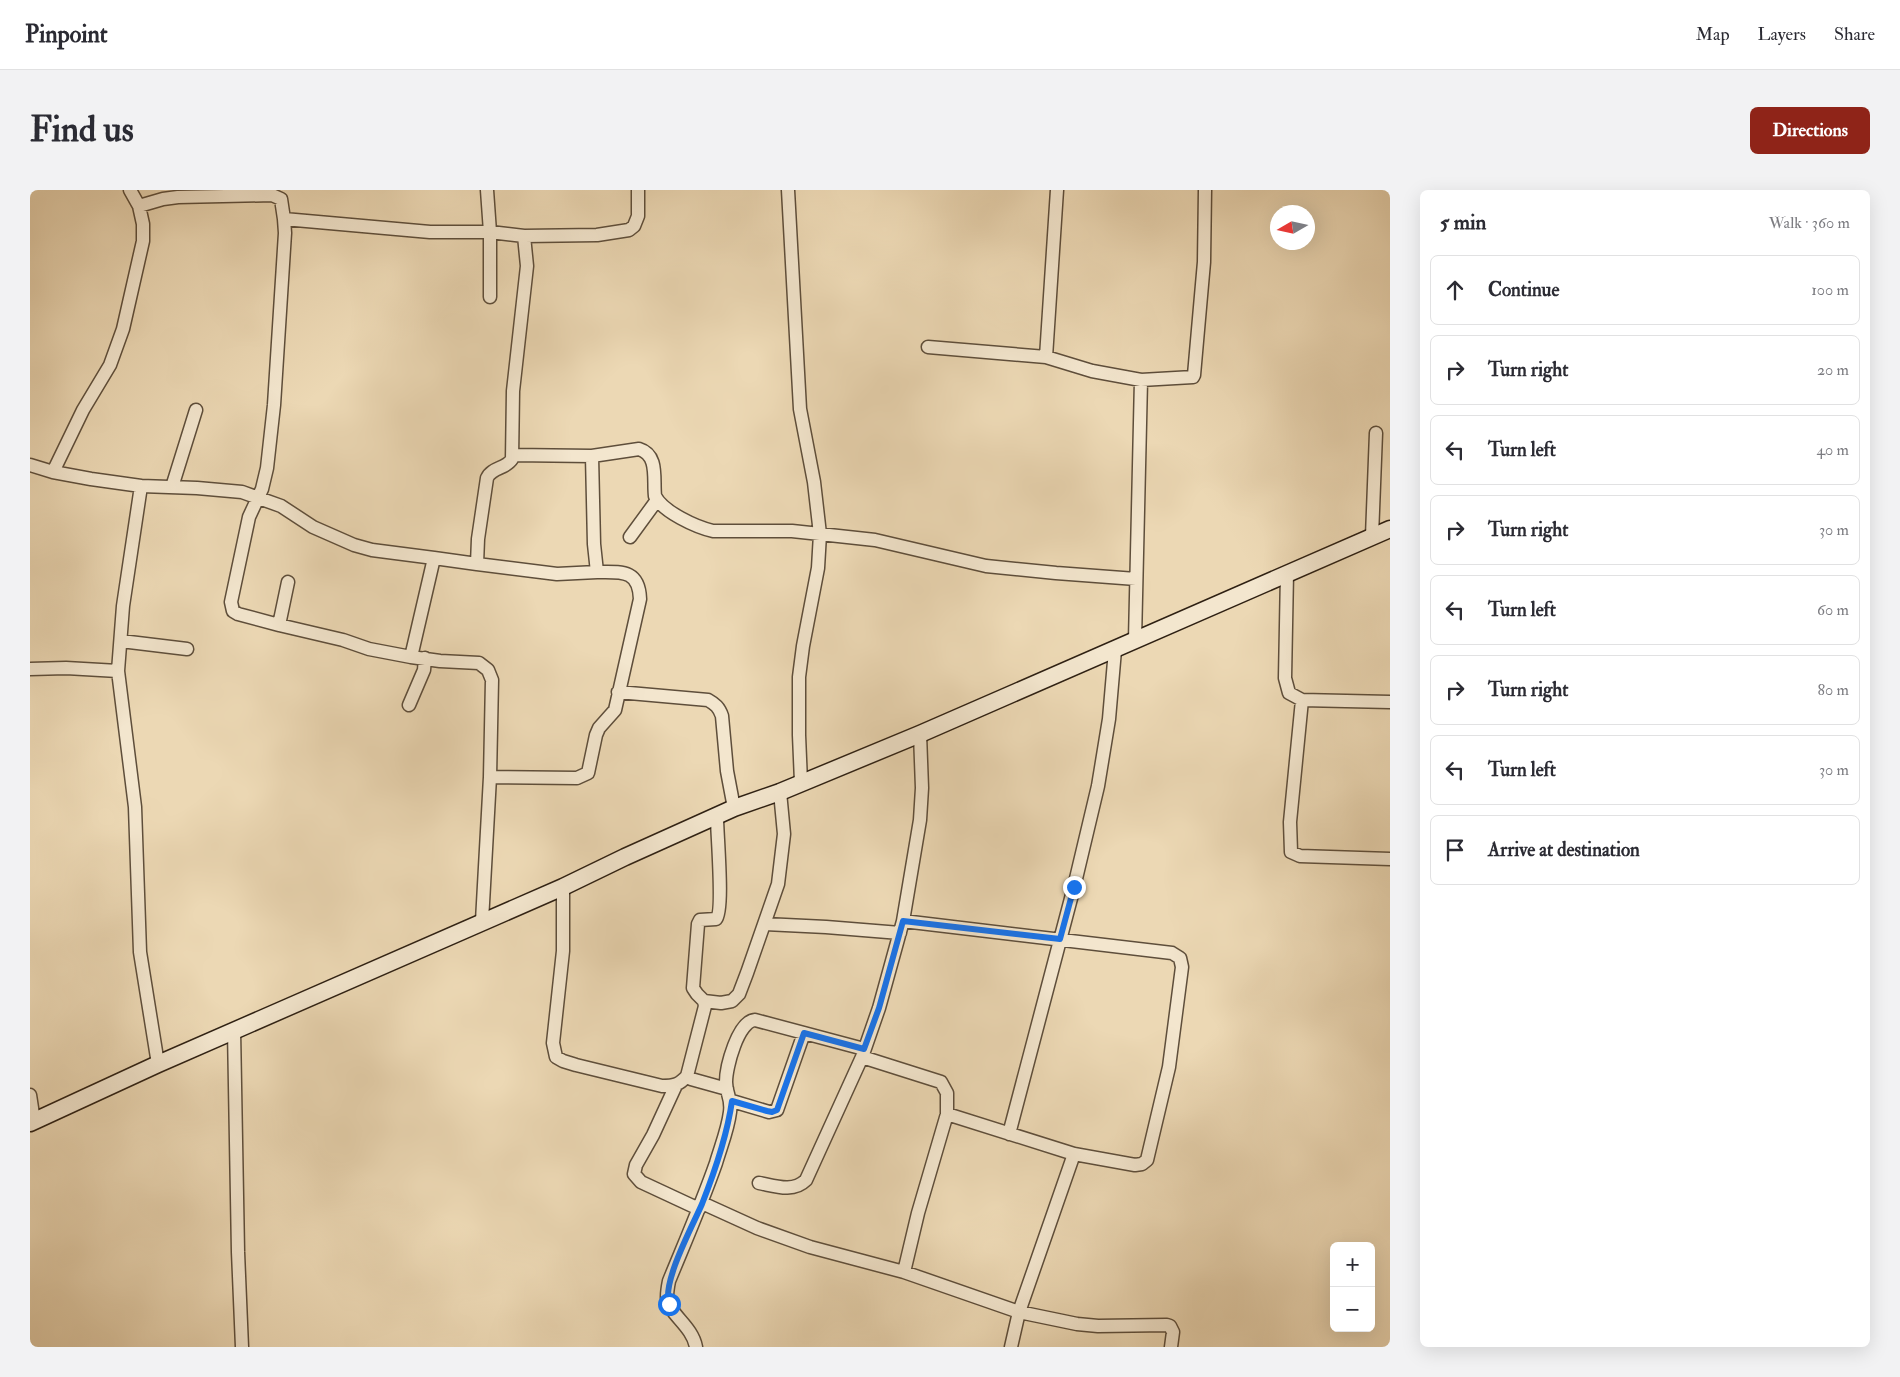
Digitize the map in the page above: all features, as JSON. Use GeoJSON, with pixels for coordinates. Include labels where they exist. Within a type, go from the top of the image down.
{"type":"FeatureCollection","features":[{"type":"Feature","properties":{"kind":"street"},"geometry":{"type":"LineString","coordinates":[[53,472],[83,410],[110,364],[123,329],[143,241],[140,206],[130,190]]}},
{"type":"Feature","properties":{"kind":"street"},"geometry":{"type":"LineString","coordinates":[[487,190],[490,232],[490,297]]}},
{"type":"Feature","properties":{"kind":"street"},"geometry":{"type":"LineString","coordinates":[[284,220],[430,232],[490,232],[524,236],[597,235],[629,230],[634,226],[638,216],[638,190]]}},
{"type":"Feature","properties":{"kind":"street"},"geometry":{"type":"LineString","coordinates":[[788,190],[800,409],[814,482],[820,534],[813,603],[802,646],[799,677],[801,782]]}},
{"type":"Feature","properties":{"kind":"street"},"geometry":{"type":"LineString","coordinates":[[1046,357],[1057,190]]}},
{"type":"Feature","properties":{"kind":"street"},"geometry":{"type":"LineString","coordinates":[[928,347],[1046,357],[1092,371],[1141,380],[1187,379],[1193,377],[1204,262],[1205,190]]}},
{"type":"Feature","properties":{"kind":"street"},"geometry":{"type":"LineString","coordinates":[[140,206],[163,199],[178,197],[272,195],[281,200],[285,233],[274,405],[265,479],[249,517],[230,602],[231,607],[238,614],[343,640],[369,649],[411,657],[479,663],[488,670],[492,680],[490,776],[482,921]]}},
{"type":"Feature","properties":{"kind":"street"},"geometry":{"type":"LineString","coordinates":[[478,564],[478,539],[487,478],[492,471],[509,464],[513,455],[513,391],[527,266],[524,236]]}},
{"type":"Feature","properties":{"kind":"street"},"geometry":{"type":"LineString","coordinates":[[1135,640],[1141,380]]}},
{"type":"Feature","properties":{"kind":"street"},"geometry":{"type":"LineString","coordinates":[[172,487],[196,410]]}},
{"type":"Feature","properties":{"kind":"street"},"geometry":{"type":"LineString","coordinates":[[1372,536],[1376,433]]}},
{"type":"Feature","properties":{"kind":"street"},"geometry":{"type":"LineString","coordinates":[[513,455],[592,456],[639,449],[645,451],[652,458],[655,496],[657,500],[680,518],[713,531],[792,531],[875,540],[986,566],[1056,574],[1136,579]]}},
{"type":"Feature","properties":{"kind":"street"},"geometry":{"type":"LineString","coordinates":[[592,456],[594,544],[597,572]]}},
{"type":"Feature","properties":{"kind":"street"},"geometry":{"type":"LineString","coordinates":[[30,465],[53,472],[141,486],[242,492],[281,506],[313,527],[354,545],[372,550],[557,574],[597,572],[624,572],[629,574],[640,591],[640,600],[615,710],[599,728],[589,770],[585,776],[577,778],[490,776]]}},
{"type":"Feature","properties":{"kind":"street"},"geometry":{"type":"LineString","coordinates":[[141,486],[123,606],[118,671],[135,807],[140,952],[158,1064]]}},
{"type":"Feature","properties":{"kind":"street"},"geometry":{"type":"LineString","coordinates":[[630,537],[657,500]]}},
{"type":"Feature","properties":{"kind":"street"},"geometry":{"type":"LineString","coordinates":[[30,1095],[32,1122],[234,1030],[717,818],[734,808],[780,792],[920,734],[1390,529]]}},
{"type":"Feature","properties":{"kind":"street"},"geometry":{"type":"LineString","coordinates":[[411,657],[434,558]]}},
{"type":"Feature","properties":{"kind":"street"},"geometry":{"type":"LineString","coordinates":[[1286,573],[1285,678],[1289,693],[1302,700],[1390,702]]}},
{"type":"Feature","properties":{"kind":"street"},"geometry":{"type":"LineString","coordinates":[[279,625],[288,582]]}},
{"type":"Feature","properties":{"kind":"street"},"geometry":{"type":"LineString","coordinates":[[121,641],[187,649]]}},
{"type":"Feature","properties":{"kind":"street"},"geometry":{"type":"LineString","coordinates":[[1009,1134],[1098,786],[1109,719],[1115,650]]}},
{"type":"Feature","properties":{"kind":"street"},"geometry":{"type":"LineString","coordinates":[[409,705],[424,670],[425,658]]}},
{"type":"Feature","properties":{"kind":"street"},"geometry":{"type":"LineString","coordinates":[[30,669],[66,668],[118,671]]}},
{"type":"Feature","properties":{"kind":"street"},"geometry":{"type":"LineString","coordinates":[[618,692],[708,700],[715,704],[720,709],[722,716],[727,771],[734,808]]}},
{"type":"Feature","properties":{"kind":"street"},"geometry":{"type":"LineString","coordinates":[[1302,700],[1290,822],[1291,852],[1296,856],[1390,860]]}},
{"type":"Feature","properties":{"kind":"street"},"geometry":{"type":"LineString","coordinates":[[759,1183],[787,1188],[802,1185],[806,1180],[863,1053],[879,1008],[902,927],[920,820],[922,788],[920,734]]}},
{"type":"Feature","properties":{"kind":"street"},"geometry":{"type":"LineString","coordinates":[[717,818],[720,888],[718,917],[716,919],[700,920],[698,924],[693,988],[704,1001],[720,1003],[732,1001],[736,998],[747,973],[778,884],[784,834],[780,792]]}},
{"type":"Feature","properties":{"kind":"street"},"geometry":{"type":"LineString","coordinates":[[563,886],[563,951],[552,1043],[556,1057],[576,1065],[662,1086],[676,1085]]}},
{"type":"Feature","properties":{"kind":"street"},"geometry":{"type":"LineString","coordinates":[[765,924],[826,927],[902,927],[1060,939],[1172,953],[1180,958],[1182,967],[1169,1067],[1147,1160],[1142,1164],[1135,1166],[1074,1154],[947,1114]]}},
{"type":"Feature","properties":{"kind":"street"},"geometry":{"type":"LineString","coordinates":[[704,1001],[703,1016],[687,1076],[676,1085],[653,1135],[636,1165],[634,1174],[641,1182],[810,1247],[904,1272],[1019,1312],[1084,1325],[1167,1325],[1170,1326],[1173,1332],[1171,1347]]}},
{"type":"Feature","properties":{"kind":"street"},"geometry":{"type":"LineString","coordinates":[[696,1347],[689,1329],[674,1313],[667,1298],[669,1281],[701,1206],[725,1136],[732,1101],[727,1089],[726,1076],[730,1058],[742,1028],[748,1021],[755,1020],[804,1033],[941,1082],[947,1093],[947,1114],[918,1213],[904,1272]]}},
{"type":"Feature","properties":{"kind":"street"},"geometry":{"type":"LineString","coordinates":[[234,1030],[238,1252],[242,1347]]}},
{"type":"Feature","properties":{"kind":"street"},"geometry":{"type":"LineString","coordinates":[[732,1101],[772,1112],[777,1110],[804,1033]]}},
{"type":"Feature","properties":{"kind":"street"},"geometry":{"type":"LineString","coordinates":[[687,1076],[691,1079],[727,1089]]}},
{"type":"Feature","properties":{"kind":"street"},"geometry":{"type":"LineString","coordinates":[[1011,1347],[1019,1312],[1074,1154]]}},
{"type":"Feature","properties":{"kind":"route"},"geometry":{"type":"LineString","coordinates":[[669,1304],[667,1298],[669,1281],[702,1203],[725,1136],[732,1101],[767,1111],[777,1110],[804,1033],[864,1049],[879,1008],[903,921],[1060,939],[1074,887]]}}]}
